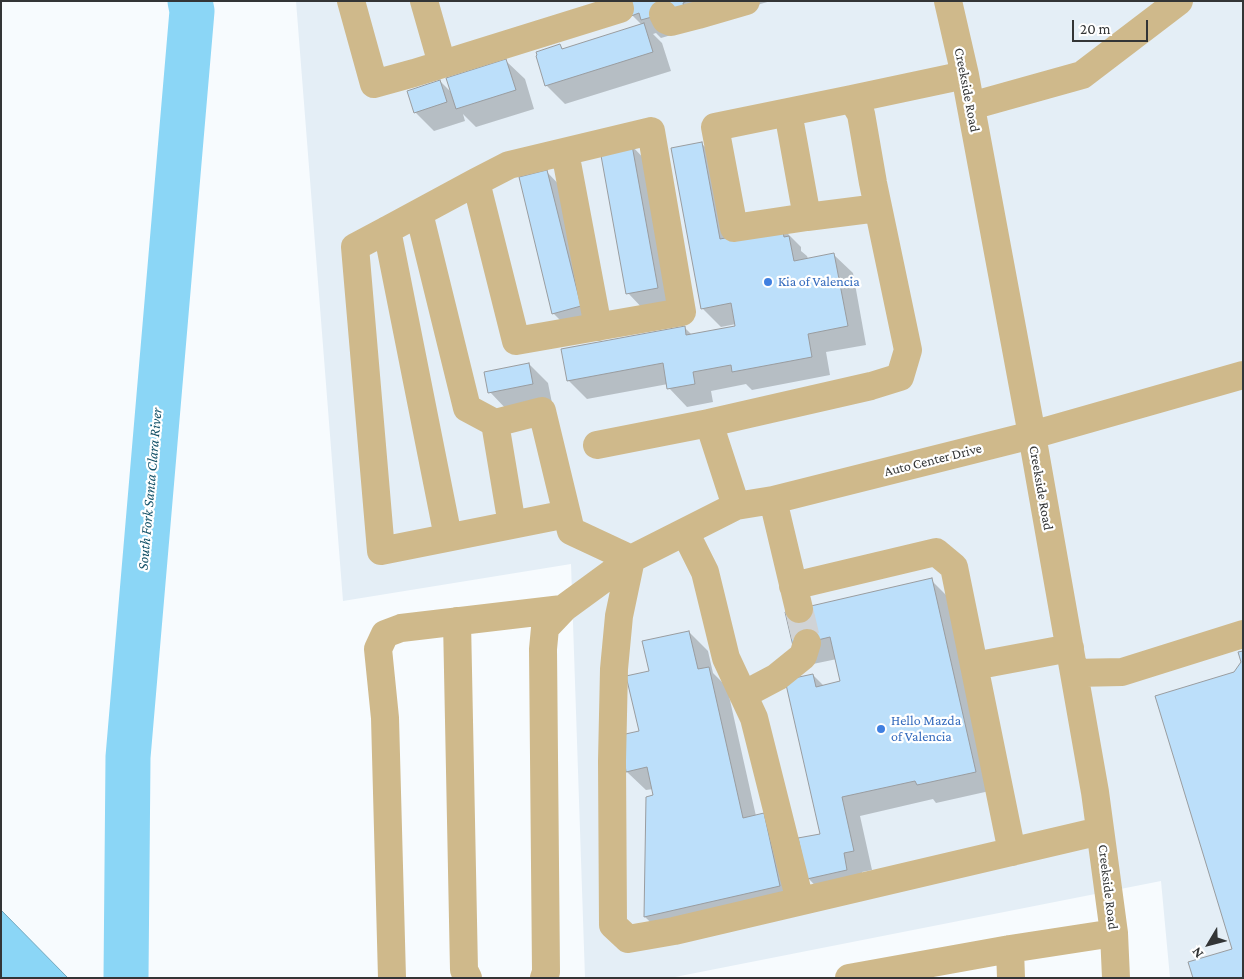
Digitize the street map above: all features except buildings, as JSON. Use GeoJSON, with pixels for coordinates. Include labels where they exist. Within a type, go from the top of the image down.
{"type":"FeatureCollection","features":[{"type":"Feature","properties":{"kind":"street"},"geometry":{"type":"LineString","coordinates":[[351,1],[374,84],[620,9],[618,1]]}},
{"type":"Feature","properties":{"kind":"street"},"geometry":{"type":"LineString","coordinates":[[424,1],[442,64]]}},
{"type":"Feature","properties":{"kind":"street"},"geometry":{"type":"LineString","coordinates":[[663,14],[666,20],[671,22],[746,1]]}},
{"type":"Feature","properties":{"kind":"street","name":"Creekside Road"},"geometry":{"type":"LineString","coordinates":[[948,1],[966,75],[1095,792],[1114,933],[1116,978]]}},
{"type":"Feature","properties":{"kind":"street"},"geometry":{"type":"LineString","coordinates":[[971,106],[1082,75],[1179,1]]}},
{"type":"Feature","properties":{"kind":"street"},"geometry":{"type":"LineString","coordinates":[[878,208],[806,216],[734,228],[715,127],[966,75]]}},
{"type":"Feature","properties":{"kind":"street"},"geometry":{"type":"LineString","coordinates":[[598,444],[709,423],[871,386],[900,377],[908,350],[878,208],[861,114],[852,99]]}},
{"type":"Feature","properties":{"kind":"street"},"geometry":{"type":"LineString","coordinates":[[788,112],[806,216]]}},
{"type":"Feature","properties":{"kind":"street"},"geometry":{"type":"LineString","coordinates":[[476,182],[516,341],[682,312],[651,130],[509,165],[476,182],[419,212],[387,230],[355,246],[380,551],[567,514]]}},
{"type":"Feature","properties":{"kind":"street"},"geometry":{"type":"LineString","coordinates":[[565,152],[598,327]]}},
{"type":"Feature","properties":{"kind":"street"},"geometry":{"type":"LineString","coordinates":[[419,212],[467,408],[495,423],[542,412],[571,531],[631,560],[619,616],[614,669],[612,761],[613,925],[628,939],[1100,831]]}},
{"type":"Feature","properties":{"kind":"street"},"geometry":{"type":"LineString","coordinates":[[387,230],[448,537]]}},
{"type":"Feature","properties":{"kind":"street","name":"Auto Center Drive"},"geometry":{"type":"LineString","coordinates":[[544,978],[546,972],[543,649],[545,628],[562,609],[631,560],[736,506],[773,500],[1032,435],[1243,375]]}},
{"type":"Feature","properties":{"kind":"street"},"geometry":{"type":"LineString","coordinates":[[495,423],[512,524]]}},
{"type":"Feature","properties":{"kind":"street"},"geometry":{"type":"LineString","coordinates":[[709,423],[736,506]]}},
{"type":"Feature","properties":{"kind":"street"},"geometry":{"type":"LineString","coordinates":[[773,500],[796,597],[936,552],[954,567],[1012,852]]}},
{"type":"Feature","properties":{"kind":"street"},"geometry":{"type":"LineString","coordinates":[[685,532],[705,572],[726,658],[754,718],[800,901]]}},
{"type":"Feature","properties":{"kind":"street"},"geometry":{"type":"LineString","coordinates":[[392,978],[385,718],[378,649],[385,634],[401,628],[562,609]]}},
{"type":"Feature","properties":{"kind":"street"},"geometry":{"type":"LineString","coordinates":[[457,621],[464,970],[468,978]]}},
{"type":"Feature","properties":{"kind":"street"},"geometry":{"type":"LineString","coordinates":[[974,666],[1072,661],[1122,672],[1243,634]]}},
{"type":"Feature","properties":{"kind":"street"},"geometry":{"type":"LineString","coordinates":[[743,695],[777,677],[803,656],[807,643]]}},
{"type":"Feature","properties":{"kind":"street"},"geometry":{"type":"LineString","coordinates":[[849,978],[1010,949],[1114,933]]}},
{"type":"Feature","properties":{"kind":"street"},"geometry":{"type":"LineString","coordinates":[[1010,949],[1011,978]]}},
{"type":"Feature","properties":{"kind":"shaded area"},"geometry":{"type":"Polygon","coordinates":[[[296,1],[1243,1],[1243,978],[1170,978],[1161,881],[670,978],[585,978],[571,564],[343,601],[296,1]]]}},
{"type":"Feature","properties":{"kind":"water"},"geometry":{"type":"Polygon","coordinates":[[[1,910],[68,978],[1,978],[1,910]]]}},
{"type":"Feature","properties":{"kind":"waterway","name":"South Fork Santa Clara River"},"geometry":{"type":"LineString","coordinates":[[126,978],[128,757],[192,11],[190,1]]}},
{"type":"Feature","properties":{"kind":"tunnel"},"geometry":{"type":"LineString","coordinates":[[799,609],[807,643]]}},
{"type":"Feature","properties":{"kind":"place","name":"Kia of Valencia"},"geometry":{"type":"Point","coordinates":[768,282]}},
{"type":"Feature","properties":{"kind":"place","name":"Hello Mazda of Valencia"},"geometry":{"type":"Point","coordinates":[881,729]}}]}
